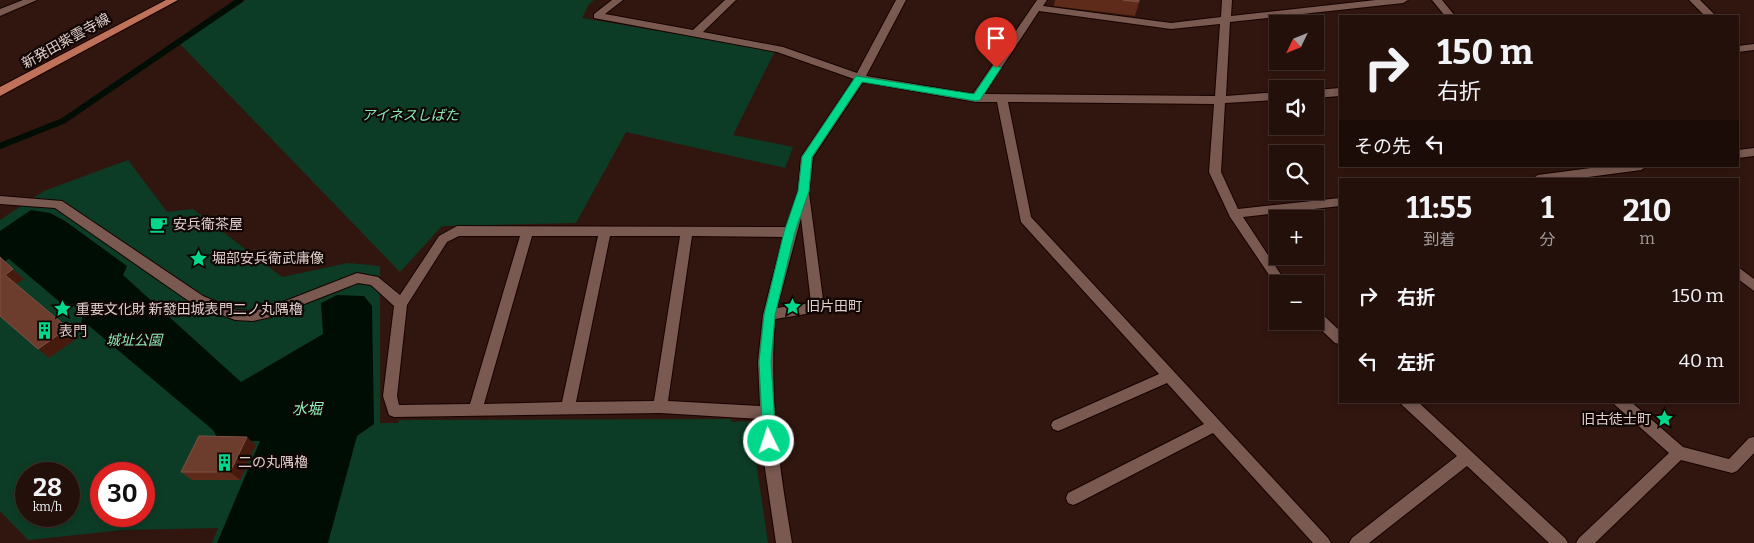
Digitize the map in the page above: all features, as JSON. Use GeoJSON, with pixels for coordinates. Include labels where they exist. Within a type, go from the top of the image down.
{"type":"FeatureCollection","features":[{"type":"Feature","properties":{"kind":"main road","name":"新発田紫雲寺線"},"geometry":{"type":"LineString","coordinates":[[0,92],[173,0]]}},
{"type":"Feature","properties":{"kind":"street"},"geometry":{"type":"LineString","coordinates":[[0,13],[32,0]]}},
{"type":"Feature","properties":{"kind":"street"},"geometry":{"type":"LineString","coordinates":[[618,0],[597,16],[779,50],[860,78],[976,98],[1219,100],[1269,97]]}},
{"type":"Feature","properties":{"kind":"street"},"geometry":{"type":"LineString","coordinates":[[695,34],[732,0]]}},
{"type":"Feature","properties":{"kind":"street"},"geometry":{"type":"LineString","coordinates":[[770,315],[818,307],[804,191],[807,157],[860,78],[901,0]]}},
{"type":"Feature","properties":{"kind":"street"},"geometry":{"type":"LineString","coordinates":[[1227,0],[1215,172],[1234,214],[1274,275]]}},
{"type":"Feature","properties":{"kind":"street"},"geometry":{"type":"LineString","coordinates":[[976,98],[1039,4],[1171,26],[1404,0]]}},
{"type":"Feature","properties":{"kind":"street"},"geometry":{"type":"LineString","coordinates":[[1437,0],[1449,15]]}},
{"type":"Feature","properties":{"kind":"street"},"geometry":{"type":"LineString","coordinates":[[1694,0],[1710,15]]}},
{"type":"Feature","properties":{"kind":"street"},"geometry":{"type":"LineString","coordinates":[[1324,93],[1339,92]]}},
{"type":"Feature","properties":{"kind":"street"},"geometry":{"type":"LineString","coordinates":[[1002,99],[1024,219],[1323,543]]}},
{"type":"Feature","properties":{"kind":"street"},"geometry":{"type":"LineString","coordinates":[[1739,154],[1754,152]]}},
{"type":"Feature","properties":{"kind":"street"},"geometry":{"type":"LineString","coordinates":[[1545,178],[1626,167]]}},
{"type":"Feature","properties":{"kind":"street"},"geometry":{"type":"LineString","coordinates":[[1611,168],[1623,178]]}},
{"type":"Feature","properties":{"kind":"street"},"geometry":{"type":"LineString","coordinates":[[784,543],[770,455],[765,362],[770,315],[790,232],[804,191]]}},
{"type":"Feature","properties":{"kind":"street"},"geometry":{"type":"LineString","coordinates":[[0,200],[58,204],[198,300],[235,315],[253,316],[271,312],[357,278],[374,281],[401,304]]}},
{"type":"Feature","properties":{"kind":"street"},"geometry":{"type":"LineString","coordinates":[[1234,214],[1339,202]]}},
{"type":"Feature","properties":{"kind":"street"},"geometry":{"type":"LineString","coordinates":[[767,413],[660,407],[394,411],[390,396],[401,304],[443,239],[457,231],[527,233],[790,232]]}},
{"type":"Feature","properties":{"kind":"street"},"geometry":{"type":"LineString","coordinates":[[568,408],[605,232]]}},
{"type":"Feature","properties":{"kind":"street"},"geometry":{"type":"LineString","coordinates":[[660,407],[687,232]]}},
{"type":"Feature","properties":{"kind":"street"},"geometry":{"type":"LineString","coordinates":[[475,410],[527,233]]}},
{"type":"Feature","properties":{"kind":"street"},"geometry":{"type":"LineString","coordinates":[[1739,273],[1754,286]]}},
{"type":"Feature","properties":{"kind":"street"},"geometry":{"type":"LineString","coordinates":[[1324,324],[1339,338]]}},
{"type":"Feature","properties":{"kind":"street"},"geometry":{"type":"LineString","coordinates":[[1058,426],[1169,376]]}},
{"type":"Feature","properties":{"kind":"street"},"geometry":{"type":"LineString","coordinates":[[1409,403],[1560,543]]}},
{"type":"Feature","properties":{"kind":"street"},"geometry":{"type":"LineString","coordinates":[[1622,403],[1679,453],[1732,466],[1754,443]]}},
{"type":"Feature","properties":{"kind":"street"},"geometry":{"type":"LineString","coordinates":[[1072,498],[1215,426]]}},
{"type":"Feature","properties":{"kind":"street"},"geometry":{"type":"LineString","coordinates":[[1584,543],[1679,453]]}},
{"type":"Feature","properties":{"kind":"street"},"geometry":{"type":"LineString","coordinates":[[1356,543],[1467,457]]}},
{"type":"Feature","properties":{"kind":"green space","name":"アイネスしばた"},"geometry":{"type":"Polygon","coordinates":[[[246,0],[594,0],[589,4],[582,18],[775,51],[733,135],[793,147],[785,168],[626,132],[576,223],[442,226],[400,272],[180,44],[246,0]]]}},
{"type":"Feature","properties":{"kind":"green space","name":"城址公園"},"geometry":{"type":"Polygon","coordinates":[[[128,160],[167,212],[193,209],[282,277],[348,263],[380,266],[380,423],[398,423],[399,420],[731,419],[731,422],[750,421],[768,543],[212,543],[218,528],[123,530],[28,540],[15,527],[80,527],[80,462],[15,462],[15,527],[0,511],[0,220],[44,191],[128,160]]]}},
{"type":"Feature","properties":{"kind":"water","name":"水堀"},"geometry":{"type":"Polygon","coordinates":[[[31,210],[50,213],[65,221],[127,266],[123,275],[241,382],[323,334],[321,303],[337,295],[364,296],[372,306],[374,424],[357,436],[328,543],[217,543],[260,441],[219,441],[213,430],[88,325],[81,324],[84,310],[78,305],[61,303],[9,259],[0,264],[0,231],[31,210]]]}},
{"type":"Feature","properties":{"kind":"building"},"geometry":{"type":"Polygon","coordinates":[[[1123,0],[1139,0],[1138,2],[1123,0]]]}},
{"type":"Feature","properties":{"kind":"building"},"geometry":{"type":"Polygon","coordinates":[[[0,257],[13,269],[5,275],[68,328],[38,349],[0,316],[0,257]]]}},
{"type":"Feature","properties":{"kind":"building"},"geometry":{"type":"Polygon","coordinates":[[[199,436],[247,437],[230,472],[181,472],[199,436]]]}},
{"type":"Feature","properties":{"kind":"waterway"},"geometry":{"type":"LineString","coordinates":[[0,146],[63,121],[240,0]]}},
{"type":"Feature","properties":{"kind":"place","name":"安兵衛茶屋"},"geometry":{"type":"Point","coordinates":[159,224]}},
{"type":"Feature","properties":{"kind":"place","name":"堀部安兵衛武庸像"},"geometry":{"type":"Point","coordinates":[198,258]}},
{"type":"Feature","properties":{"kind":"place","name":"旧片田町"},"geometry":{"type":"Point","coordinates":[792,306]}},
{"type":"Feature","properties":{"kind":"place","name":"重要文化財 新發田城表門二ノ丸隅櫓"},"geometry":{"type":"Point","coordinates":[62,309]}},
{"type":"Feature","properties":{"kind":"place","name":"表門"},"geometry":{"type":"Point","coordinates":[45,331]}},
{"type":"Feature","properties":{"kind":"place","name":"旧古徒士町"},"geometry":{"type":"Point","coordinates":[1665,419]}},
{"type":"Feature","properties":{"kind":"place","name":"二の丸隅櫓"},"geometry":{"type":"Point","coordinates":[224,462]}},
{"type":"Feature","properties":{"kind":"route"},"geometry":{"type":"LineString","coordinates":[[769,441],[765,362],[770,315],[790,232],[804,191],[807,157],[860,78],[976,98],[996,68]]}}]}
